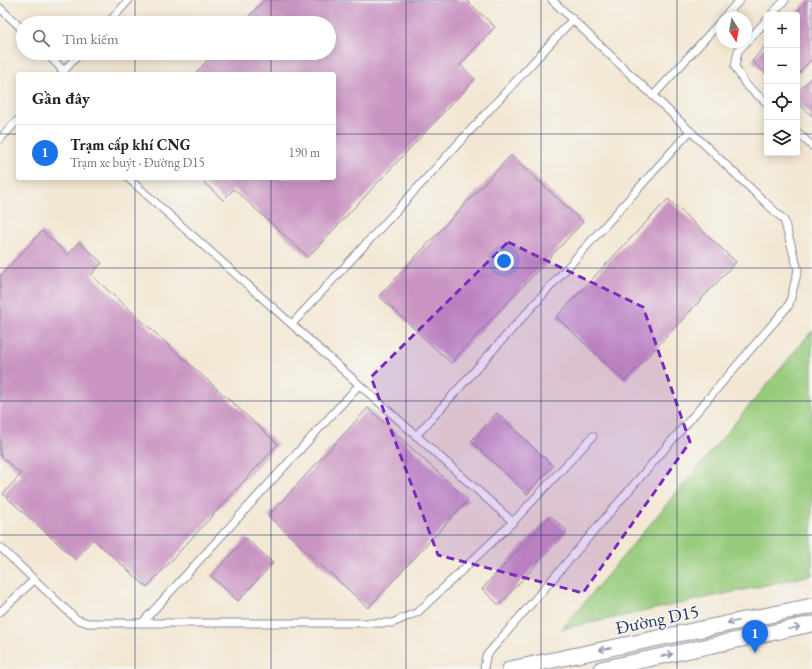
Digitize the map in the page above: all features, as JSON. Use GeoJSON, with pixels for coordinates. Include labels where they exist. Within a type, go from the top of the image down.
{"type":"FeatureCollection","features":[{"type":"Feature","properties":{"kind":"street","name":"Đường D15"},"geometry":{"type":"LineString","coordinates":[[510,669],[812,606]]}},
{"type":"Feature","properties":{"kind":"street","name":"Đường D15"},"geometry":{"type":"LineString","coordinates":[[601,669],[812,624]]}},
{"type":"Feature","properties":{"kind":"lane"},"geometry":{"type":"LineString","coordinates":[[114,16],[129,0]]}},
{"type":"Feature","properties":{"kind":"lane"},"geometry":{"type":"LineString","coordinates":[[484,669],[486,656],[790,305],[798,270],[784,220],[552,0]]}},
{"type":"Feature","properties":{"kind":"lane"},"geometry":{"type":"LineString","coordinates":[[729,12],[740,0]]}},
{"type":"Feature","properties":{"kind":"lane"},"geometry":{"type":"LineString","coordinates":[[774,12],[785,0]]}},
{"type":"Feature","properties":{"kind":"lane"},"geometry":{"type":"LineString","coordinates":[[0,8],[16,23]]}},
{"type":"Feature","properties":{"kind":"lane"},"geometry":{"type":"LineString","coordinates":[[292,324],[573,19]]}},
{"type":"Feature","properties":{"kind":"lane"},"geometry":{"type":"LineString","coordinates":[[764,23],[738,51],[735,67],[746,85],[764,100]]}},
{"type":"Feature","properties":{"kind":"lane"},"geometry":{"type":"LineString","coordinates":[[653,96],[716,27]]}},
{"type":"Feature","properties":{"kind":"lane"},"geometry":{"type":"LineString","coordinates":[[52,60],[63,72],[74,60]]}},
{"type":"Feature","properties":{"kind":"lane"},"geometry":{"type":"LineString","coordinates":[[0,139],[16,122]]}},
{"type":"Feature","properties":{"kind":"lane"},"geometry":{"type":"LineString","coordinates":[[416,436],[690,131]]}},
{"type":"Feature","properties":{"kind":"lane"},"geometry":{"type":"LineString","coordinates":[[800,135],[812,146]]}},
{"type":"Feature","properties":{"kind":"lane"},"geometry":{"type":"LineString","coordinates":[[130,180],[513,522]]}},
{"type":"Feature","properties":{"kind":"lane"},"geometry":{"type":"LineString","coordinates":[[142,623],[359,385]]}},
{"type":"Feature","properties":{"kind":"lane"},"geometry":{"type":"LineString","coordinates":[[0,547],[76,619],[88,623],[392,623],[418,612],[513,522],[593,436]]}},
{"type":"Feature","properties":{"kind":"lane"},"geometry":{"type":"LineString","coordinates":[[0,612],[34,580]]}},
{"type":"Feature","properties":{"kind":"highlighted area"},"geometry":{"type":"Polygon","coordinates":[[[508,242],[643,307],[690,442],[583,593],[438,555],[371,377],[508,242]]]}},
{"type":"Feature","properties":{"kind":"green space"},"geometry":{"type":"Polygon","coordinates":[[[812,331],[812,575],[562,629],[812,331]]]}},
{"type":"Feature","properties":{"kind":"building"},"geometry":{"type":"Polygon","coordinates":[[[264,0],[466,0],[495,27],[460,65],[475,79],[308,257],[234,189],[223,200],[201,180],[336,180],[336,72],[197,72],[208,60],[336,60],[336,16],[249,16],[264,0]]]}},
{"type":"Feature","properties":{"kind":"building"},"geometry":{"type":"Polygon","coordinates":[[[808,0],[812,0],[812,59],[800,72],[800,12],[797,12],[808,0]]]}},
{"type":"Feature","properties":{"kind":"building"},"geometry":{"type":"Polygon","coordinates":[[[764,47],[764,72],[752,61],[764,47]]]}},
{"type":"Feature","properties":{"kind":"building"},"geometry":{"type":"Polygon","coordinates":[[[812,77],[812,116],[800,105],[800,90],[812,77]]]}},
{"type":"Feature","properties":{"kind":"building"},"geometry":{"type":"Polygon","coordinates":[[[511,155],[583,222],[451,363],[379,296],[511,155]]]}},
{"type":"Feature","properties":{"kind":"building"},"geometry":{"type":"Polygon","coordinates":[[[668,199],[736,262],[625,381],[556,317],[668,199]]]}},
{"type":"Feature","properties":{"kind":"building"},"geometry":{"type":"Polygon","coordinates":[[[42,231],[68,255],[79,242],[102,263],[91,275],[278,444],[147,587],[93,539],[75,559],[3,494],[21,474],[0,455],[0,276],[42,231]]]}},
{"type":"Feature","properties":{"kind":"building"},"geometry":{"type":"Polygon","coordinates":[[[368,408],[468,500],[368,608],[268,516],[368,408]]]}},
{"type":"Feature","properties":{"kind":"building"},"geometry":{"type":"Polygon","coordinates":[[[497,413],[553,466],[527,494],[471,441],[497,413]]]}},
{"type":"Feature","properties":{"kind":"building"},"geometry":{"type":"Polygon","coordinates":[[[550,516],[567,531],[499,605],[482,589],[550,516]]]}},
{"type":"Feature","properties":{"kind":"building"},"geometry":{"type":"Polygon","coordinates":[[[246,538],[273,563],[238,601],[211,576],[246,538]]]}},
{"type":"Feature","properties":{"kind":"place","name":"Trạm cấp khí CNG"},"geometry":{"type":"Point","coordinates":[755,653]}}]}
